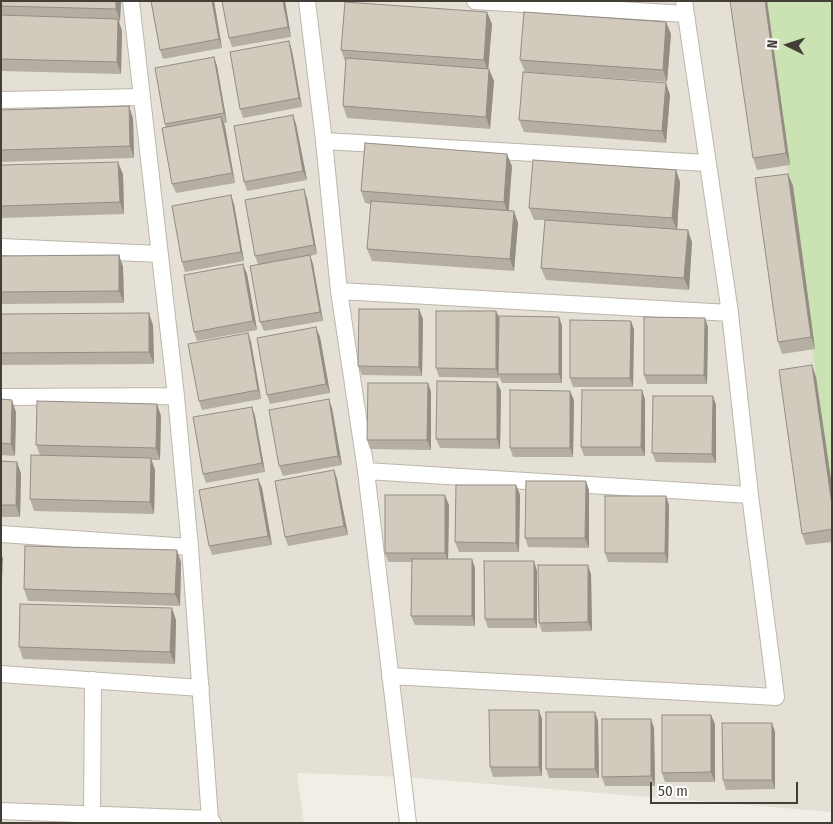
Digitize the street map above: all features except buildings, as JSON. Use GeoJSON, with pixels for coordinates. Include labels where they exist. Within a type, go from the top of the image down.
{"type":"FeatureCollection","features":[{"type":"Feature","properties":{"kind":"street"},"geometry":{"type":"LineString","coordinates":[[1,811],[212,821],[176,396],[131,1]]}},
{"type":"Feature","properties":{"kind":"street"},"geometry":{"type":"LineString","coordinates":[[307,1],[324,141],[339,291],[366,471],[408,823]]}},
{"type":"Feature","properties":{"kind":"street"},"geometry":{"type":"LineString","coordinates":[[390,676],[776,697],[750,495],[730,313],[685,8],[475,1]]}},
{"type":"Feature","properties":{"kind":"street"},"geometry":{"type":"LineString","coordinates":[[1,100],[142,97]]}},
{"type":"Feature","properties":{"kind":"street"},"geometry":{"type":"LineString","coordinates":[[324,141],[707,163]]}},
{"type":"Feature","properties":{"kind":"street"},"geometry":{"type":"LineString","coordinates":[[1,247],[160,254]]}},
{"type":"Feature","properties":{"kind":"street"},"geometry":{"type":"LineString","coordinates":[[339,291],[730,313]]}},
{"type":"Feature","properties":{"kind":"street"},"geometry":{"type":"LineString","coordinates":[[1,397],[176,396]]}},
{"type":"Feature","properties":{"kind":"street"},"geometry":{"type":"LineString","coordinates":[[366,471],[750,495]]}},
{"type":"Feature","properties":{"kind":"street"},"geometry":{"type":"LineString","coordinates":[[1,534],[190,547]]}},
{"type":"Feature","properties":{"kind":"street"},"geometry":{"type":"LineString","coordinates":[[1,674],[201,688]]}},
{"type":"Feature","properties":{"kind":"street"},"geometry":{"type":"LineString","coordinates":[[92,814],[93,680]]}},
{"type":"Feature","properties":{"kind":"shaded area"},"geometry":{"type":"Polygon","coordinates":[[[1,1],[765,1],[832,486],[832,812],[403,777],[297,773],[304,823],[1,823],[1,1]]]}},
{"type":"Feature","properties":{"kind":"green space"},"geometry":{"type":"Polygon","coordinates":[[[765,1],[832,1],[832,486],[816,377],[765,1]]]}}]}
